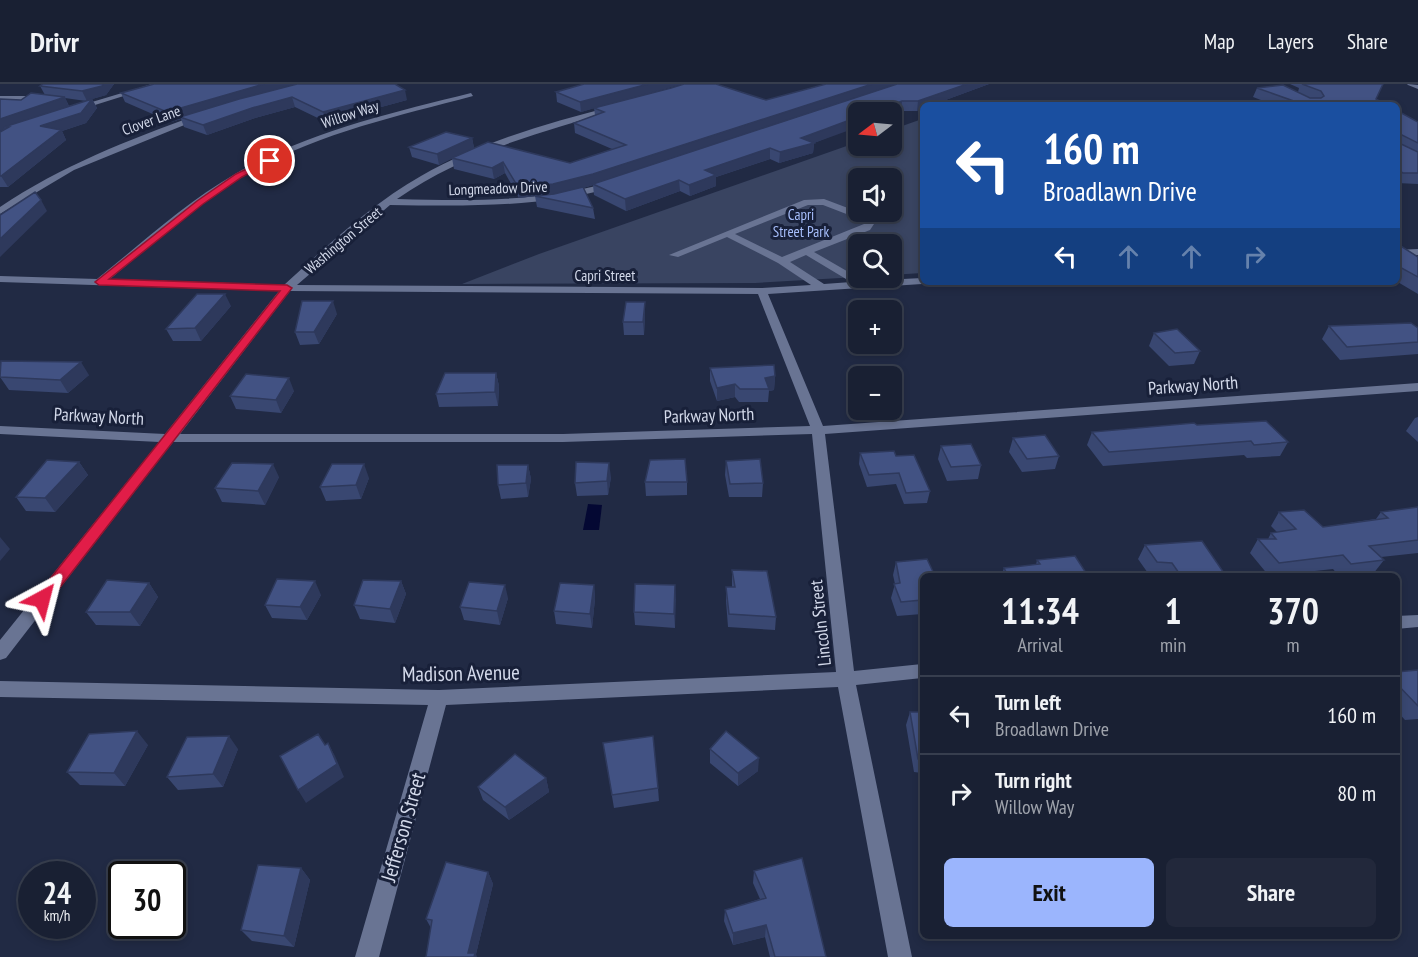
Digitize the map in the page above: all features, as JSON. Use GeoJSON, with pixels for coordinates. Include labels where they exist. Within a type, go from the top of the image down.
{"type":"FeatureCollection","features":[{"type":"Feature","properties":{"kind":"street"},"geometry":{"type":"LineString","coordinates":[[66,112],[159,84]]}},
{"type":"Feature","properties":{"kind":"street"},"geometry":{"type":"LineString","coordinates":[[1410,84],[1418,87]]}},
{"type":"Feature","properties":{"kind":"street","name":"Willow Way"},"geometry":{"type":"LineString","coordinates":[[99,282],[200,202],[239,176],[339,131],[471,95]]}},
{"type":"Feature","properties":{"kind":"street"},"geometry":{"type":"LineString","coordinates":[[0,98],[52,99]]}},
{"type":"Feature","properties":{"kind":"street"},"geometry":{"type":"LineString","coordinates":[[70,102],[87,105]]}},
{"type":"Feature","properties":{"kind":"street","name":"Washington Street"},"geometry":{"type":"LineString","coordinates":[[0,652],[287,288],[341,238],[423,179],[469,157],[520,137],[621,106]]}},
{"type":"Feature","properties":{"kind":"street","name":"Clover Lane"},"geometry":{"type":"LineString","coordinates":[[0,211],[13,201],[76,166],[135,139],[213,112]]}},
{"type":"Feature","properties":{"kind":"street","name":"Longmeadow Drive"},"geometry":{"type":"LineString","coordinates":[[389,202],[506,204],[546,201],[621,182]]}},
{"type":"Feature","properties":{"kind":"street"},"geometry":{"type":"LineString","coordinates":[[0,202],[13,201]]}},
{"type":"Feature","properties":{"kind":"street"},"geometry":{"type":"LineString","coordinates":[[674,255],[807,202],[824,202],[866,218],[869,224],[867,228],[782,261]]}},
{"type":"Feature","properties":{"kind":"street"},"geometry":{"type":"LineString","coordinates":[[727,234],[782,261],[821,287]]}},
{"type":"Feature","properties":{"kind":"street"},"geometry":{"type":"LineString","coordinates":[[807,252],[848,276]]}},
{"type":"Feature","properties":{"kind":"street"},"geometry":{"type":"LineString","coordinates":[[1400,253],[1418,252]]}},
{"type":"Feature","properties":{"kind":"street","name":"Capri Street"},"geometry":{"type":"LineString","coordinates":[[0,279],[287,288],[762,291],[848,286]]}},
{"type":"Feature","properties":{"kind":"street","name":"Capri Street"},"geometry":{"type":"LineString","coordinates":[[902,282],[920,281]]}},
{"type":"Feature","properties":{"kind":"street","name":"Lincoln Street"},"geometry":{"type":"LineString","coordinates":[[762,291],[818,430],[846,679],[900,957]]}},
{"type":"Feature","properties":{"kind":"street","name":"Parkway North"},"geometry":{"type":"LineString","coordinates":[[0,430],[170,438],[563,438],[818,430],[1418,387]]}},
{"type":"Feature","properties":{"kind":"street"},"geometry":{"type":"LineString","coordinates":[[1400,623],[1418,621]]}},
{"type":"Feature","properties":{"kind":"street","name":"Madison Avenue"},"geometry":{"type":"LineString","coordinates":[[0,689],[440,698],[846,679],[920,671]]}},
{"type":"Feature","properties":{"kind":"street","name":"Jefferson Street"},"geometry":{"type":"LineString","coordinates":[[367,957],[440,698]]}},
{"type":"Feature","properties":{"kind":"green space","name":"Capri Street Park"},"geometry":{"type":"Polygon","coordinates":[[[920,120],[920,273],[902,274],[902,234],[848,234],[848,278],[755,283],[462,284],[539,254],[848,146],[848,156],[902,156],[902,126],[920,120]]]}},
{"type":"Feature","properties":{"kind":"shaded area"},"geometry":{"type":"Polygon","coordinates":[[[588,504],[602,505],[599,530],[583,530],[588,504]]]}},
{"type":"Feature","properties":{"kind":"building"},"geometry":{"type":"Polygon","coordinates":[[[43,84],[103,84],[82,91],[40,86],[43,84]]]}},
{"type":"Feature","properties":{"kind":"building"},"geometry":{"type":"Polygon","coordinates":[[[154,84],[264,84],[167,112],[121,93],[154,84]]]}},
{"type":"Feature","properties":{"kind":"building"},"geometry":{"type":"Polygon","coordinates":[[[297,84],[395,84],[405,90],[323,112],[292,97],[203,125],[180,117],[239,99],[297,84]]]}},
{"type":"Feature","properties":{"kind":"building"},"geometry":{"type":"Polygon","coordinates":[[[584,84],[648,84],[580,102],[556,92],[584,84]]]}},
{"type":"Feature","properties":{"kind":"building"},"geometry":{"type":"Polygon","coordinates":[[[684,84],[716,84],[766,100],[826,84],[872,84],[593,174],[553,184],[518,187],[503,162],[492,168],[452,158],[488,142],[570,163],[626,145],[574,123],[604,112],[594,108],[684,84]]]}},
{"type":"Feature","properties":{"kind":"building"},"geometry":{"type":"Polygon","coordinates":[[[897,84],[967,84],[918,101],[848,102],[848,121],[801,138],[814,143],[780,152],[770,148],[705,170],[716,175],[689,185],[679,180],[625,199],[593,184],[897,84]]]}},
{"type":"Feature","properties":{"kind":"building"},"geometry":{"type":"Polygon","coordinates":[[[1302,84],[1383,84],[1376,99],[1381,102],[1297,102],[1257,88],[1283,85],[1310,98],[1321,98],[1324,96],[1321,91],[1302,84]]]}},
{"type":"Feature","properties":{"kind":"building"},"geometry":{"type":"Polygon","coordinates":[[[31,93],[65,97],[0,119],[0,99],[21,100],[31,93]]]}},
{"type":"Feature","properties":{"kind":"building"},"geometry":{"type":"Polygon","coordinates":[[[92,99],[81,113],[40,126],[61,130],[0,176],[0,132],[9,127],[4,127],[92,99]]]}},
{"type":"Feature","properties":{"kind":"building"},"geometry":{"type":"Polygon","coordinates":[[[1400,112],[1418,122],[1418,143],[1400,135],[1400,112]]]}},
{"type":"Feature","properties":{"kind":"building"},"geometry":{"type":"Polygon","coordinates":[[[446,132],[472,138],[437,154],[409,147],[446,132]]]}},
{"type":"Feature","properties":{"kind":"building"},"geometry":{"type":"Polygon","coordinates":[[[1400,143],[1418,152],[1418,173],[1400,171],[1400,143]]]}},
{"type":"Feature","properties":{"kind":"building"},"geometry":{"type":"Polygon","coordinates":[[[583,187],[593,208],[535,196],[554,194],[583,187]]]}},
{"type":"Feature","properties":{"kind":"building"},"geometry":{"type":"Polygon","coordinates":[[[35,192],[41,200],[0,239],[0,215],[35,192]]]}},
{"type":"Feature","properties":{"kind":"building"},"geometry":{"type":"Polygon","coordinates":[[[1400,246],[1418,257],[1418,277],[1400,267],[1400,246]]]}},
{"type":"Feature","properties":{"kind":"building"},"geometry":{"type":"Polygon","coordinates":[[[197,294],[225,294],[195,328],[166,329],[197,294]]]}},
{"type":"Feature","properties":{"kind":"building"},"geometry":{"type":"Polygon","coordinates":[[[302,301],[333,301],[314,332],[295,332],[302,301]]]}},
{"type":"Feature","properties":{"kind":"building"},"geometry":{"type":"Polygon","coordinates":[[[626,302],[645,302],[643,322],[623,322],[626,302]]]}},
{"type":"Feature","properties":{"kind":"building"},"geometry":{"type":"Polygon","coordinates":[[[1411,323],[1418,328],[1418,342],[1347,347],[1329,326],[1411,323]]]}},
{"type":"Feature","properties":{"kind":"building"},"geometry":{"type":"Polygon","coordinates":[[[1177,329],[1200,351],[1175,353],[1154,333],[1177,329]]]}},
{"type":"Feature","properties":{"kind":"building"},"geometry":{"type":"Polygon","coordinates":[[[1,361],[81,362],[60,380],[0,377],[1,361]]]}},
{"type":"Feature","properties":{"kind":"building"},"geometry":{"type":"Polygon","coordinates":[[[774,365],[775,376],[765,378],[769,389],[740,389],[735,384],[717,388],[710,368],[774,365]]]}},
{"type":"Feature","properties":{"kind":"building"},"geometry":{"type":"Polygon","coordinates":[[[445,373],[496,373],[495,392],[436,394],[445,373]]]}},
{"type":"Feature","properties":{"kind":"building"},"geometry":{"type":"Polygon","coordinates":[[[246,374],[289,378],[276,400],[230,396],[246,374]]]}},
{"type":"Feature","properties":{"kind":"building"},"geometry":{"type":"Polygon","coordinates":[[[1266,421],[1288,442],[1254,445],[1251,441],[1109,452],[1092,432],[1194,423],[1197,425],[1266,421]]]}},
{"type":"Feature","properties":{"kind":"building"},"geometry":{"type":"Polygon","coordinates":[[[1045,435],[1059,456],[1027,459],[1013,438],[1045,435]]]}},
{"type":"Feature","properties":{"kind":"building"},"geometry":{"type":"Polygon","coordinates":[[[971,444],[981,465],[951,467],[941,446],[971,444]]]}},
{"type":"Feature","properties":{"kind":"building"},"geometry":{"type":"Polygon","coordinates":[[[894,451],[896,456],[914,455],[930,491],[906,493],[899,473],[869,475],[860,453],[894,451]]]}},
{"type":"Feature","properties":{"kind":"building"},"geometry":{"type":"Polygon","coordinates":[[[685,459],[687,482],[645,482],[650,460],[685,459]]]}},
{"type":"Feature","properties":{"kind":"building"},"geometry":{"type":"Polygon","coordinates":[[[760,459],[763,483],[730,484],[726,461],[760,459]]]}},
{"type":"Feature","properties":{"kind":"building"},"geometry":{"type":"Polygon","coordinates":[[[47,460],[79,462],[45,498],[16,497],[47,460]]]}},
{"type":"Feature","properties":{"kind":"building"},"geometry":{"type":"Polygon","coordinates":[[[576,462],[609,463],[607,481],[575,483],[576,462]]]}},
{"type":"Feature","properties":{"kind":"building"},"geometry":{"type":"Polygon","coordinates":[[[232,463],[273,464],[258,491],[215,488],[232,463]]]}},
{"type":"Feature","properties":{"kind":"building"},"geometry":{"type":"Polygon","coordinates":[[[332,464],[364,464],[356,485],[320,487],[332,464]]]}},
{"type":"Feature","properties":{"kind":"building"},"geometry":{"type":"Polygon","coordinates":[[[497,465],[528,465],[526,483],[498,485],[497,465]]]}},
{"type":"Feature","properties":{"kind":"building"},"geometry":{"type":"Polygon","coordinates":[[[1418,507],[1418,540],[1369,546],[1384,560],[1351,564],[1343,555],[1279,563],[1258,539],[1276,539],[1271,533],[1296,529],[1279,512],[1304,510],[1323,527],[1388,518],[1381,512],[1418,507]]]}},
{"type":"Feature","properties":{"kind":"building"},"geometry":{"type":"Polygon","coordinates":[[[1202,541],[1224,573],[1179,573],[1172,563],[1157,562],[1145,545],[1202,541]]]}},
{"type":"Feature","properties":{"kind":"building"},"geometry":{"type":"Polygon","coordinates":[[[1075,556],[1086,573],[1006,573],[1004,568],[1040,564],[1037,560],[1075,556]]]}},
{"type":"Feature","properties":{"kind":"building"},"geometry":{"type":"Polygon","coordinates":[[[927,559],[934,573],[920,573],[920,600],[901,602],[894,584],[900,583],[896,562],[927,559]]]}},
{"type":"Feature","properties":{"kind":"building"},"geometry":{"type":"Polygon","coordinates":[[[732,570],[767,571],[776,617],[729,614],[726,587],[735,587],[732,570]]]}},
{"type":"Feature","properties":{"kind":"building"},"geometry":{"type":"Polygon","coordinates":[[[277,579],[315,581],[300,607],[265,605],[277,579]]]}},
{"type":"Feature","properties":{"kind":"building"},"geometry":{"type":"Polygon","coordinates":[[[107,580],[149,583],[130,612],[86,612],[107,580]]]}},
{"type":"Feature","properties":{"kind":"building"},"geometry":{"type":"Polygon","coordinates":[[[363,580],[401,581],[390,609],[354,605],[363,580]]]}},
{"type":"Feature","properties":{"kind":"building"},"geometry":{"type":"Polygon","coordinates":[[[469,582],[505,585],[497,611],[460,607],[469,582]]]}},
{"type":"Feature","properties":{"kind":"building"},"geometry":{"type":"Polygon","coordinates":[[[560,583],[594,585],[590,614],[554,611],[560,583]]]}},
{"type":"Feature","properties":{"kind":"building"},"geometry":{"type":"Polygon","coordinates":[[[635,584],[675,585],[674,614],[634,612],[635,584]]]}},
{"type":"Feature","properties":{"kind":"building"},"geometry":{"type":"Polygon","coordinates":[[[1418,670],[1418,706],[1400,687],[1400,672],[1418,670]]]}},
{"type":"Feature","properties":{"kind":"building"},"geometry":{"type":"Polygon","coordinates":[[[910,712],[920,712],[920,759],[918,759],[910,712]]]}},
{"type":"Feature","properties":{"kind":"building"},"geometry":{"type":"Polygon","coordinates":[[[137,731],[114,773],[67,772],[89,734],[137,731]]]}},
{"type":"Feature","properties":{"kind":"building"},"geometry":{"type":"Polygon","coordinates":[[[726,731],[759,758],[738,773],[710,749],[726,731]]]}},
{"type":"Feature","properties":{"kind":"building"},"geometry":{"type":"Polygon","coordinates":[[[318,734],[325,745],[328,743],[337,764],[298,790],[280,756],[318,734]]]}},
{"type":"Feature","properties":{"kind":"building"},"geometry":{"type":"Polygon","coordinates":[[[229,736],[213,774],[167,777],[187,737],[229,736]]]}},
{"type":"Feature","properties":{"kind":"building"},"geometry":{"type":"Polygon","coordinates":[[[653,736],[658,788],[612,795],[603,743],[653,736]]]}},
{"type":"Feature","properties":{"kind":"building"},"geometry":{"type":"Polygon","coordinates":[[[515,754],[546,778],[505,807],[478,787],[515,754]]]}},
{"type":"Feature","properties":{"kind":"building"},"geometry":{"type":"Polygon","coordinates":[[[802,858],[826,957],[775,957],[766,925],[733,933],[725,910],[766,898],[754,871],[802,858]]]}},
{"type":"Feature","properties":{"kind":"building"},"geometry":{"type":"Polygon","coordinates":[[[446,862],[488,872],[468,953],[475,953],[474,957],[426,957],[432,920],[426,919],[446,862]]]}},
{"type":"Feature","properties":{"kind":"building"},"geometry":{"type":"Polygon","coordinates":[[[258,865],[301,868],[284,936],[241,930],[258,865]]]}},
{"type":"Feature","properties":{"kind":"route"},"geometry":{"type":"LineString","coordinates":[[42,599],[287,288],[99,282],[200,202],[239,176],[270,161]]}}]}
